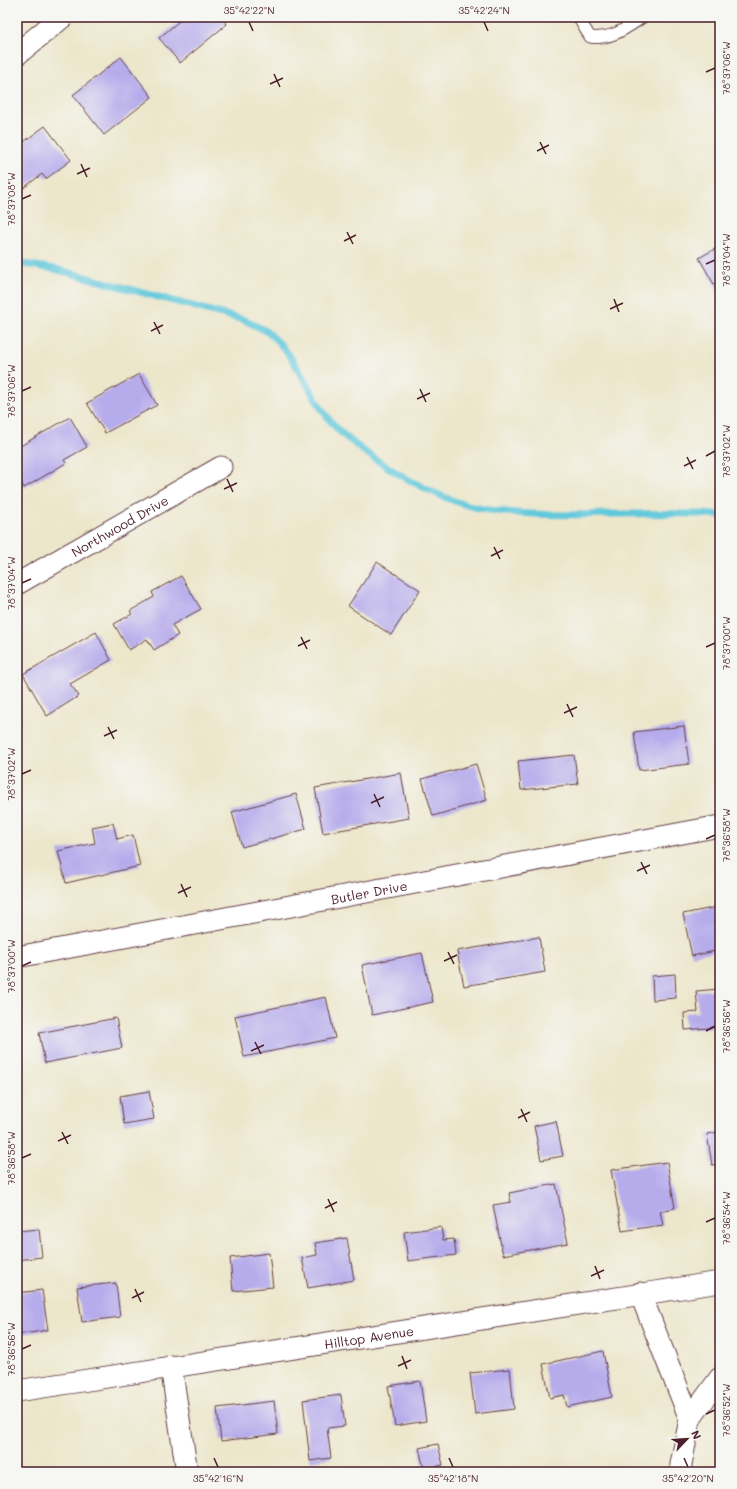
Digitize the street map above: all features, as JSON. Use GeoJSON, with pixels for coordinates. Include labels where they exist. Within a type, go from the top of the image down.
{"type":"FeatureCollection","features":[{"type":"Feature","properties":{"kind":"street"},"geometry":{"type":"LineString","coordinates":[[17,54],[62,17]]}},
{"type":"Feature","properties":{"kind":"street","name":"Northwood Drive"},"geometry":{"type":"LineString","coordinates":[[17,584],[221,467]]}},
{"type":"Feature","properties":{"kind":"street","name":"Butler Drive"},"geometry":{"type":"LineString","coordinates":[[17,957],[720,826]]}},
{"type":"Feature","properties":{"kind":"street","name":"Hilltop Avenue"},"geometry":{"type":"LineString","coordinates":[[17,1391],[640,1293],[720,1282]]}},
{"type":"Feature","properties":{"kind":"street"},"geometry":{"type":"LineString","coordinates":[[640,1293],[690,1419]]}},
{"type":"Feature","properties":{"kind":"street"},"geometry":{"type":"LineString","coordinates":[[171,1366],[186,1472]]}},
{"type":"Feature","properties":{"kind":"street"},"geometry":{"type":"LineString","coordinates":[[681,1472],[690,1419],[720,1378]]}},
{"type":"Feature","properties":{"kind":"lane"},"geometry":{"type":"LineString","coordinates":[[578,17],[590,37],[601,39],[614,36],[643,17]]}},
{"type":"Feature","properties":{"kind":"building"},"geometry":{"type":"Polygon","coordinates":[[[184,17],[221,17],[227,24],[180,63],[159,38],[184,17]]]}},
{"type":"Feature","properties":{"kind":"building"},"geometry":{"type":"Polygon","coordinates":[[[616,17],[632,17],[621,24],[616,17]]]}},
{"type":"Feature","properties":{"kind":"building"},"geometry":{"type":"Polygon","coordinates":[[[121,57],[152,97],[104,135],[73,95],[121,57]]]}},
{"type":"Feature","properties":{"kind":"building"},"geometry":{"type":"Polygon","coordinates":[[[45,126],[71,160],[46,179],[42,174],[17,193],[17,147],[45,126]]]}},
{"type":"Feature","properties":{"kind":"building"},"geometry":{"type":"Polygon","coordinates":[[[720,246],[720,295],[699,258],[720,246]]]}},
{"type":"Feature","properties":{"kind":"building"},"geometry":{"type":"Polygon","coordinates":[[[139,374],[157,405],[105,433],[87,403],[139,374]]]}},
{"type":"Feature","properties":{"kind":"building"},"geometry":{"type":"Polygon","coordinates":[[[70,417],[87,447],[64,460],[66,463],[24,488],[17,474],[17,448],[70,417]]]}},
{"type":"Feature","properties":{"kind":"building"},"geometry":{"type":"Polygon","coordinates":[[[377,562],[420,590],[391,635],[348,606],[377,562]]]}},
{"type":"Feature","properties":{"kind":"building"},"geometry":{"type":"Polygon","coordinates":[[[181,576],[201,609],[172,625],[178,635],[154,650],[147,639],[129,650],[114,624],[132,614],[130,611],[154,597],[152,592],[181,576]]]}},
{"type":"Feature","properties":{"kind":"building"},"geometry":{"type":"Polygon","coordinates":[[[96,632],[111,660],[70,684],[79,696],[47,716],[23,674],[96,632]]]}},
{"type":"Feature","properties":{"kind":"building"},"geometry":{"type":"Polygon","coordinates":[[[17,711],[22,722],[17,724],[17,711]]]}},
{"type":"Feature","properties":{"kind":"building"},"geometry":{"type":"Polygon","coordinates":[[[684,726],[689,764],[639,770],[634,732],[684,726]]]}},
{"type":"Feature","properties":{"kind":"building"},"geometry":{"type":"Polygon","coordinates":[[[574,755],[578,784],[521,790],[518,761],[574,755]]]}},
{"type":"Feature","properties":{"kind":"building"},"geometry":{"type":"Polygon","coordinates":[[[476,764],[487,800],[433,816],[422,779],[476,764]]]}},
{"type":"Feature","properties":{"kind":"building"},"geometry":{"type":"Polygon","coordinates":[[[401,773],[409,818],[323,833],[315,788],[401,773]]]}},
{"type":"Feature","properties":{"kind":"building"},"geometry":{"type":"Polygon","coordinates":[[[296,794],[306,829],[242,847],[232,812],[296,794]]]}},
{"type":"Feature","properties":{"kind":"building"},"geometry":{"type":"Polygon","coordinates":[[[113,823],[117,839],[133,835],[140,866],[66,883],[58,851],[95,843],[92,827],[113,823]]]}},
{"type":"Feature","properties":{"kind":"building"},"geometry":{"type":"Polygon","coordinates":[[[717,907],[720,920],[720,950],[692,956],[683,914],[717,907]]]}},
{"type":"Feature","properties":{"kind":"building"},"geometry":{"type":"Polygon","coordinates":[[[539,937],[545,972],[464,986],[457,951],[539,937]]]}},
{"type":"Feature","properties":{"kind":"building"},"geometry":{"type":"Polygon","coordinates":[[[422,953],[433,1002],[372,1015],[362,965],[422,953]]]}},
{"type":"Feature","properties":{"kind":"building"},"geometry":{"type":"Polygon","coordinates":[[[675,974],[676,998],[653,1000],[652,976],[675,974]]]}},
{"type":"Feature","properties":{"kind":"building"},"geometry":{"type":"Polygon","coordinates":[[[720,989],[720,1027],[685,1030],[684,1013],[698,1012],[696,991],[720,989]]]}},
{"type":"Feature","properties":{"kind":"building"},"geometry":{"type":"Polygon","coordinates":[[[326,997],[335,1038],[244,1057],[235,1016],[326,997]]]}},
{"type":"Feature","properties":{"kind":"building"},"geometry":{"type":"Polygon","coordinates":[[[116,1018],[122,1048],[45,1063],[39,1033],[116,1018]]]}},
{"type":"Feature","properties":{"kind":"building"},"geometry":{"type":"Polygon","coordinates":[[[149,1091],[154,1119],[124,1124],[120,1096],[149,1091]]]}},
{"type":"Feature","properties":{"kind":"building"},"geometry":{"type":"Polygon","coordinates":[[[556,1121],[563,1156],[541,1160],[534,1126],[556,1121]]]}},
{"type":"Feature","properties":{"kind":"building"},"geometry":{"type":"Polygon","coordinates":[[[720,1132],[720,1164],[712,1165],[707,1134],[720,1132]]]}},
{"type":"Feature","properties":{"kind":"building"},"geometry":{"type":"Polygon","coordinates":[[[667,1162],[675,1208],[660,1211],[663,1225],[622,1231],[611,1170],[667,1162]]]}},
{"type":"Feature","properties":{"kind":"building"},"geometry":{"type":"Polygon","coordinates":[[[720,1169],[720,1184],[719,1184],[717,1170],[720,1169]]]}},
{"type":"Feature","properties":{"kind":"building"},"geometry":{"type":"Polygon","coordinates":[[[556,1184],[568,1243],[503,1255],[493,1205],[511,1202],[509,1193],[556,1184]]]}},
{"type":"Feature","properties":{"kind":"building"},"geometry":{"type":"Polygon","coordinates":[[[441,1227],[443,1240],[454,1239],[456,1255],[408,1261],[404,1232],[441,1227]]]}},
{"type":"Feature","properties":{"kind":"building"},"geometry":{"type":"Polygon","coordinates":[[[39,1229],[42,1257],[17,1260],[17,1231],[39,1229]]]}},
{"type":"Feature","properties":{"kind":"building"},"geometry":{"type":"Polygon","coordinates":[[[347,1238],[354,1280],[308,1288],[302,1258],[317,1255],[315,1243],[347,1238]]]}},
{"type":"Feature","properties":{"kind":"building"},"geometry":{"type":"Polygon","coordinates":[[[269,1253],[273,1287],[233,1291],[230,1258],[269,1253]]]}},
{"type":"Feature","properties":{"kind":"building"},"geometry":{"type":"Polygon","coordinates":[[[116,1283],[120,1317],[82,1322],[77,1287],[116,1283]]]}},
{"type":"Feature","properties":{"kind":"building"},"geometry":{"type":"Polygon","coordinates":[[[42,1290],[48,1330],[17,1335],[17,1293],[42,1290]]]}},
{"type":"Feature","properties":{"kind":"building"},"geometry":{"type":"Polygon","coordinates":[[[603,1351],[612,1397],[567,1407],[564,1395],[550,1398],[543,1364],[603,1351]]]}},
{"type":"Feature","properties":{"kind":"building"},"geometry":{"type":"Polygon","coordinates":[[[510,1369],[514,1409],[475,1414],[470,1373],[510,1369]]]}},
{"type":"Feature","properties":{"kind":"building"},"geometry":{"type":"Polygon","coordinates":[[[420,1381],[426,1421],[395,1426],[388,1386],[420,1381]]]}},
{"type":"Feature","properties":{"kind":"building"},"geometry":{"type":"Polygon","coordinates":[[[341,1395],[345,1426],[327,1428],[331,1458],[310,1461],[303,1400],[341,1395]]]}},
{"type":"Feature","properties":{"kind":"building"},"geometry":{"type":"Polygon","coordinates":[[[274,1401],[278,1434],[221,1441],[217,1408],[274,1401]]]}},
{"type":"Feature","properties":{"kind":"building"},"geometry":{"type":"Polygon","coordinates":[[[438,1444],[443,1465],[424,1469],[419,1448],[438,1444]]]}},
{"type":"Feature","properties":{"kind":"waterway"},"geometry":{"type":"LineString","coordinates":[[17,263],[55,269],[244,320],[266,331],[289,355],[324,412],[346,437],[395,472],[433,492],[453,500],[490,510],[547,515],[663,513],[720,515]]}}]}
